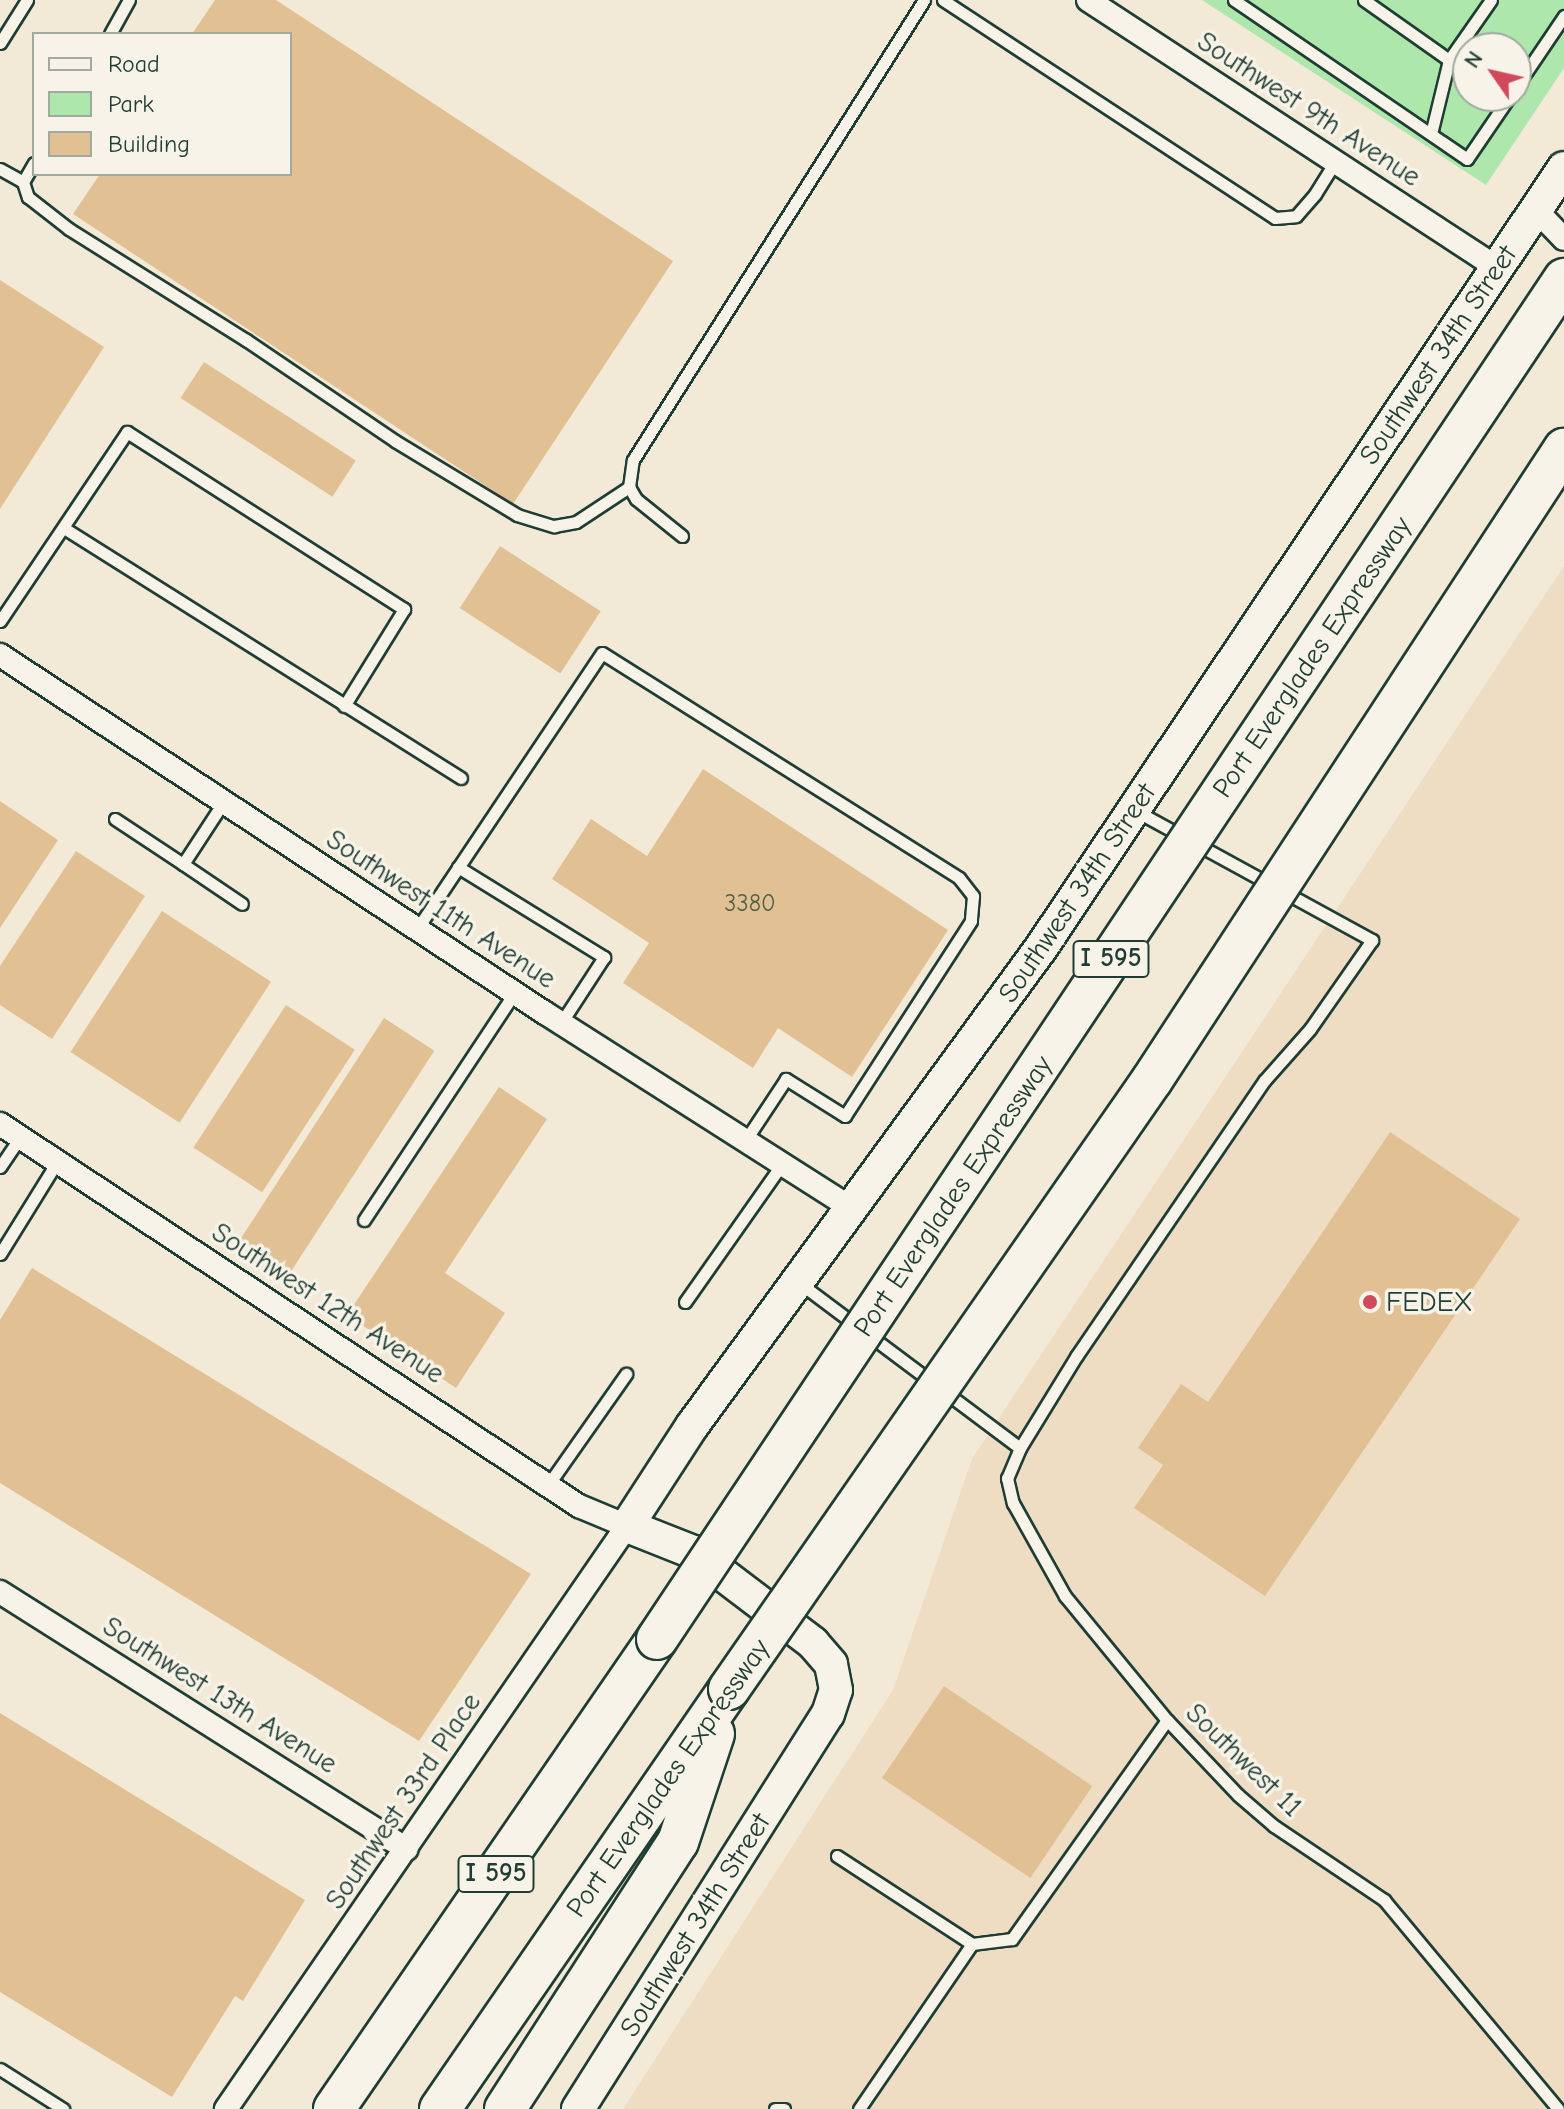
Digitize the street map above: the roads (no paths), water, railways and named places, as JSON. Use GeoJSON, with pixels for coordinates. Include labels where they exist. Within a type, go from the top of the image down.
{"type":"FeatureCollection","features":[{"type":"Feature","properties":{"kind":"highway","name":"Port Everglades Expressway"},"geometry":{"type":"LineString","coordinates":[[334,2109],[657,1639],[1564,279]]}},
{"type":"Feature","properties":{"kind":"highway","name":"Port Everglades Expressway"},"geometry":{"type":"LineString","coordinates":[[440,2109],[1152,1080],[1564,449]]}},
{"type":"Feature","properties":{"kind":"highway"},"geometry":{"type":"LineString","coordinates":[[505,2109],[678,1842],[729,1689]]}},
{"type":"Feature","properties":{"kind":"street","name":"Southwest 9th Avenue"},"geometry":{"type":"LineString","coordinates":[[1088,0],[1497,268]]}},
{"type":"Feature","properties":{"kind":"street","name":"Southwest 34th Street"},"geometry":{"type":"LineString","coordinates":[[578,2109],[828,1714],[836,1690],[835,1676],[824,1652],[693,1552],[627,1526],[692,1426],[981,1035],[1564,168]]}},
{"type":"Feature","properties":{"kind":"street"},"geometry":{"type":"LineString","coordinates":[[1536,210],[1564,239]]}},
{"type":"Feature","properties":{"kind":"street","name":"Southwest 11th Avenue"},"geometry":{"type":"LineString","coordinates":[[0,655],[514,993],[853,1209]]}},
{"type":"Feature","properties":{"kind":"street","name":"Southwest 12th Avenue"},"geometry":{"type":"LineString","coordinates":[[0,1124],[579,1506],[627,1526]]}},
{"type":"Feature","properties":{"kind":"street","name":"Southwest 33rd Place"},"geometry":{"type":"LineString","coordinates":[[226,2109],[627,1526]]}},
{"type":"Feature","properties":{"kind":"street","name":"Southwest 13th Avenue"},"geometry":{"type":"LineString","coordinates":[[0,1592],[407,1849]]}},
{"type":"Feature","properties":{"kind":"lane"},"geometry":{"type":"LineString","coordinates":[[0,43],[27,0]]}},
{"type":"Feature","properties":{"kind":"lane"},"geometry":{"type":"LineString","coordinates":[[111,32],[129,0]]}},
{"type":"Feature","properties":{"kind":"lane"},"geometry":{"type":"LineString","coordinates":[[682,536],[636,499],[629,487],[633,460],[924,0]]}},
{"type":"Feature","properties":{"kind":"lane"},"geometry":{"type":"LineString","coordinates":[[943,0],[1275,218],[1296,216],[1315,194],[1335,162]]}},
{"type":"Feature","properties":{"kind":"lane"},"geometry":{"type":"LineString","coordinates":[[1234,0],[1467,159],[1499,112]]}},
{"type":"Feature","properties":{"kind":"lane"},"geometry":{"type":"LineString","coordinates":[[1364,0],[1449,60]]}},
{"type":"Feature","properties":{"kind":"lane"},"geometry":{"type":"LineString","coordinates":[[1431,134],[1449,60],[1491,0]]}},
{"type":"Feature","properties":{"kind":"lane"},"geometry":{"type":"LineString","coordinates":[[1532,63],[1564,16]]}},
{"type":"Feature","properties":{"kind":"lane"},"geometry":{"type":"LineString","coordinates":[[23,182],[32,166]]}},
{"type":"Feature","properties":{"kind":"lane"},"geometry":{"type":"LineString","coordinates":[[0,169],[23,182],[28,197],[69,229],[246,340],[395,441],[517,515],[554,526],[576,522],[629,487]]}},
{"type":"Feature","properties":{"kind":"lane"},"geometry":{"type":"LineString","coordinates":[[0,621],[127,432],[404,609],[344,706]]}},
{"type":"Feature","properties":{"kind":"lane"},"geometry":{"type":"LineString","coordinates":[[64,528],[461,778]]}},
{"type":"Feature","properties":{"kind":"lane"},"geometry":{"type":"LineString","coordinates":[[417,929],[602,653],[959,878],[973,896],[971,921],[845,1116],[786,1079],[745,1141]]}},
{"type":"Feature","properties":{"kind":"lane"},"geometry":{"type":"LineString","coordinates":[[183,864],[224,801]]}},
{"type":"Feature","properties":{"kind":"lane"},"geometry":{"type":"LineString","coordinates":[[798,1282],[1020,1448],[1077,1355],[1264,1081],[1310,1029],[1372,940],[1134,810]]}},
{"type":"Feature","properties":{"kind":"lane"},"geometry":{"type":"LineString","coordinates":[[115,819],[242,904]]}},
{"type":"Feature","properties":{"kind":"lane"},"geometry":{"type":"LineString","coordinates":[[458,867],[604,957],[561,1023]]}},
{"type":"Feature","properties":{"kind":"lane"},"geometry":{"type":"LineString","coordinates":[[364,1220],[514,993]]}},
{"type":"Feature","properties":{"kind":"lane"},"geometry":{"type":"LineString","coordinates":[[0,1167],[20,1137]]}},
{"type":"Feature","properties":{"kind":"lane"},"geometry":{"type":"LineString","coordinates":[[0,1254],[57,1162]]}},
{"type":"Feature","properties":{"kind":"lane"},"geometry":{"type":"LineString","coordinates":[[685,1302],[782,1164]]}},
{"type":"Feature","properties":{"kind":"lane"},"geometry":{"type":"LineString","coordinates":[[548,1485],[626,1374]]}},
{"type":"Feature","properties":{"kind":"lane","name":"Southwest 11"},"geometry":{"type":"LineString","coordinates":[[1020,1448],[1007,1478],[1013,1503],[1065,1596],[1167,1720],[1238,1795],[1274,1826],[1384,1900],[1558,2109]]}},
{"type":"Feature","properties":{"kind":"lane"},"geometry":{"type":"LineString","coordinates":[[837,1856],[972,1944],[1012,1939],[1167,1720]]}},
{"type":"Feature","properties":{"kind":"lane"},"geometry":{"type":"LineString","coordinates":[[859,2109],[972,1944]]}},
{"type":"Feature","properties":{"kind":"lane"},"geometry":{"type":"LineString","coordinates":[[0,2069],[63,2109]]}},
{"type":"Feature","properties":{"kind":"lane"},"geometry":{"type":"LineString","coordinates":[[775,2109],[780,2106],[784,2109]]}},
{"type":"Feature","properties":{"kind":"place","name":"FEDEX"},"geometry":{"type":"Point","coordinates":[1370,1302]}}]}
